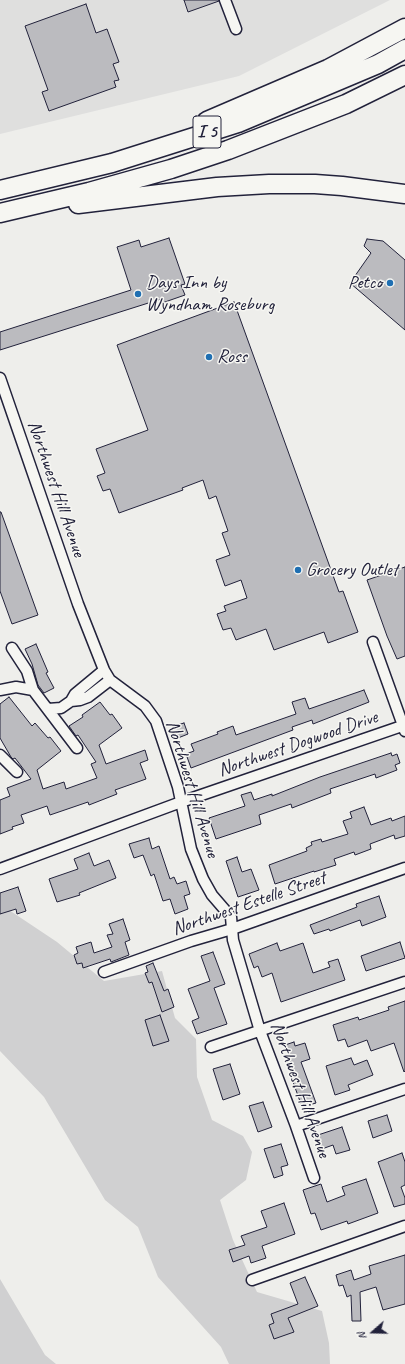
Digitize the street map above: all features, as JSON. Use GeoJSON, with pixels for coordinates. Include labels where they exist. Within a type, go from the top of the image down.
{"type":"FeatureCollection","features":[{"type":"Feature","properties":{"kind":"highway"},"geometry":{"type":"LineString","coordinates":[[112,162],[328,69],[405,28]]}},
{"type":"Feature","properties":{"kind":"highway","name":"I 5"},"geometry":{"type":"LineString","coordinates":[[0,190],[112,162],[238,123],[378,64],[405,49]]}},
{"type":"Feature","properties":{"kind":"highway","name":"I 5"},"geometry":{"type":"LineString","coordinates":[[0,213],[89,192],[171,169],[228,150],[346,104],[405,75]]}},
{"type":"Feature","properties":{"kind":"highway"},"geometry":{"type":"LineString","coordinates":[[0,213],[217,187],[269,184],[342,186],[405,194]]}},
{"type":"Feature","properties":{"kind":"street"},"geometry":{"type":"LineString","coordinates":[[226,0],[236,29]]}},
{"type":"Feature","properties":{"kind":"street","name":"Northwest Hill Avenue"},"geometry":{"type":"LineString","coordinates":[[0,378],[78,604],[104,670],[110,680],[145,706],[158,728],[178,787],[191,849],[203,879],[212,895],[231,917],[233,940],[260,1031],[314,1178]]}},
{"type":"Feature","properties":{"kind":"street"},"geometry":{"type":"LineString","coordinates":[[374,642],[404,727]]}},
{"type":"Feature","properties":{"kind":"street"},"geometry":{"type":"LineString","coordinates":[[12,648],[27,671],[33,690],[77,748]]}},
{"type":"Feature","properties":{"kind":"street"},"geometry":{"type":"LineString","coordinates":[[71,701],[75,694],[104,670]]}},
{"type":"Feature","properties":{"kind":"street"},"geometry":{"type":"LineString","coordinates":[[48,709],[60,708],[71,701],[80,700],[110,680]]}},
{"type":"Feature","properties":{"kind":"street"},"geometry":{"type":"LineString","coordinates":[[0,690],[16,687],[33,690]]}},
{"type":"Feature","properties":{"kind":"street","name":"Northwest Dogwood Drive"},"geometry":{"type":"LineString","coordinates":[[0,869],[181,802],[404,727]]}},
{"type":"Feature","properties":{"kind":"street"},"geometry":{"type":"LineString","coordinates":[[0,755],[17,772]]}},
{"type":"Feature","properties":{"kind":"street","name":"Northwest Estelle Street"},"geometry":{"type":"LineString","coordinates":[[104,972],[405,868]]}},
{"type":"Feature","properties":{"kind":"street"},"geometry":{"type":"LineString","coordinates":[[211,1047],[405,982]]}},
{"type":"Feature","properties":{"kind":"street"},"geometry":{"type":"LineString","coordinates":[[296,1126],[405,1089]]}},
{"type":"Feature","properties":{"kind":"street"},"geometry":{"type":"LineString","coordinates":[[252,1280],[405,1226]]}},
{"type":"Feature","properties":{"kind":"shaded area"},"geometry":{"type":"Polygon","coordinates":[[[0,0],[390,0],[239,76],[0,134],[0,0]]]}},
{"type":"Feature","properties":{"kind":"shaded area"},"geometry":{"type":"Polygon","coordinates":[[[0,904],[57,942],[104,981],[162,971],[175,1018],[196,1039],[197,1077],[212,1120],[243,1136],[252,1152],[246,1180],[220,1200],[233,1240],[257,1292],[322,1311],[329,1343],[330,1364],[229,1364],[221,1347],[158,1277],[138,1227],[105,1200],[44,1097],[0,1051],[0,904]]]}},
{"type":"Feature","properties":{"kind":"shaded area"},"geometry":{"type":"Polygon","coordinates":[[[0,1279],[45,1355],[56,1364],[0,1364],[0,1279]]]}},
{"type":"Feature","properties":{"kind":"building"},"geometry":{"type":"Polygon","coordinates":[[[184,0],[219,0],[219,1],[188,12],[184,0]]]}},
{"type":"Feature","properties":{"kind":"building"},"geometry":{"type":"Polygon","coordinates":[[[86,4],[96,33],[107,29],[119,62],[113,64],[119,80],[114,81],[116,87],[49,111],[42,92],[48,90],[25,26],[86,4]]]}},
{"type":"Feature","properties":{"kind":"building","name":"Days Inn by Wyndham Roseburg"},"geometry":{"type":"Polygon","coordinates":[[[169,238],[185,284],[181,285],[185,295],[162,303],[161,299],[0,350],[0,332],[131,290],[117,247],[139,240],[141,247],[169,238]]]}},
{"type":"Feature","properties":{"kind":"building"},"geometry":{"type":"Polygon","coordinates":[[[367,239],[383,241],[405,260],[405,330],[350,283],[371,253],[364,246],[367,239]]]}},
{"type":"Feature","properties":{"kind":"building"},"geometry":{"type":"Polygon","coordinates":[[[234,302],[339,592],[343,591],[358,632],[328,643],[324,632],[274,650],[266,629],[236,640],[231,628],[223,630],[217,614],[226,611],[224,606],[247,598],[241,580],[225,586],[216,560],[230,555],[222,533],[228,531],[216,496],[209,499],[203,480],[182,488],[183,490],[119,513],[110,489],[103,491],[97,476],[105,473],[96,449],[148,430],[117,345],[234,302]]]}},
{"type":"Feature","properties":{"kind":"building"},"geometry":{"type":"Polygon","coordinates":[[[0,512],[38,615],[12,624],[0,591],[0,512]]]}},
{"type":"Feature","properties":{"kind":"building"},"geometry":{"type":"Polygon","coordinates":[[[405,567],[405,656],[397,659],[367,580],[405,567]]]}},
{"type":"Feature","properties":{"kind":"building"},"geometry":{"type":"Polygon","coordinates":[[[36,644],[48,672],[46,673],[54,688],[44,693],[38,685],[32,664],[25,649],[36,644]]]}},
{"type":"Feature","properties":{"kind":"building"},"geometry":{"type":"Polygon","coordinates":[[[364,690],[369,702],[313,724],[312,720],[292,727],[293,730],[191,768],[186,754],[194,751],[191,744],[218,734],[217,732],[233,726],[236,735],[296,714],[292,702],[305,698],[309,709],[364,690]]]}},
{"type":"Feature","properties":{"kind":"building"},"geometry":{"type":"Polygon","coordinates":[[[9,697],[32,726],[35,723],[48,738],[50,737],[61,751],[37,770],[43,789],[64,782],[66,789],[97,778],[91,764],[96,762],[78,735],[76,736],[69,726],[83,717],[82,715],[100,702],[110,715],[112,714],[122,728],[99,745],[106,764],[145,750],[148,760],[140,763],[146,779],[115,790],[117,794],[89,805],[88,802],[50,815],[47,806],[21,815],[24,823],[12,827],[13,829],[0,834],[0,800],[10,796],[7,788],[31,779],[15,758],[13,759],[11,757],[0,738],[0,704],[9,697]]]}},
{"type":"Feature","properties":{"kind":"building"},"geometry":{"type":"Polygon","coordinates":[[[184,723],[188,734],[178,738],[174,726],[184,723]]]}},
{"type":"Feature","properties":{"kind":"building"},"geometry":{"type":"Polygon","coordinates":[[[391,753],[392,756],[397,754],[400,763],[395,765],[397,770],[376,778],[375,774],[330,789],[331,793],[292,808],[291,804],[259,815],[261,824],[216,839],[209,818],[245,806],[241,795],[251,792],[254,800],[272,794],[272,796],[320,777],[391,753]]]}},
{"type":"Feature","properties":{"kind":"building"},"geometry":{"type":"Polygon","coordinates":[[[364,807],[371,825],[391,818],[392,821],[405,816],[405,836],[395,839],[394,835],[370,844],[371,849],[355,855],[354,852],[334,859],[336,865],[275,884],[269,865],[307,851],[306,848],[312,845],[311,842],[321,839],[322,842],[348,834],[343,821],[352,818],[350,812],[364,807]]]}},
{"type":"Feature","properties":{"kind":"building"},"geometry":{"type":"Polygon","coordinates":[[[149,838],[152,849],[159,846],[170,879],[174,877],[177,884],[186,881],[190,894],[184,896],[188,909],[175,914],[170,899],[163,901],[154,874],[151,876],[143,855],[134,858],[129,844],[149,838]]]}},
{"type":"Feature","properties":{"kind":"building"},"geometry":{"type":"Polygon","coordinates":[[[89,853],[94,866],[109,860],[116,878],[79,893],[80,895],[57,902],[49,879],[78,869],[74,859],[89,853]]]}},
{"type":"Feature","properties":{"kind":"building"},"geometry":{"type":"Polygon","coordinates":[[[237,857],[242,872],[251,869],[259,890],[238,897],[226,861],[237,857]]]}},
{"type":"Feature","properties":{"kind":"building"},"geometry":{"type":"Polygon","coordinates":[[[18,887],[26,911],[17,914],[16,909],[0,914],[0,893],[18,887]]]}},
{"type":"Feature","properties":{"kind":"building"},"geometry":{"type":"Polygon","coordinates":[[[379,896],[386,917],[362,926],[360,920],[330,931],[329,929],[314,934],[310,925],[357,907],[356,904],[379,896]]]}},
{"type":"Feature","properties":{"kind":"building"},"geometry":{"type":"Polygon","coordinates":[[[123,919],[130,940],[125,942],[129,955],[111,962],[110,959],[83,968],[82,963],[77,964],[74,955],[78,953],[76,947],[91,942],[94,953],[112,947],[107,935],[113,934],[109,924],[123,919]]]}},
{"type":"Feature","properties":{"kind":"building"},"geometry":{"type":"Polygon","coordinates":[[[400,942],[405,958],[366,971],[361,956],[400,942]]]}},
{"type":"Feature","properties":{"kind":"building"},"geometry":{"type":"Polygon","coordinates":[[[277,943],[280,951],[303,943],[313,973],[330,967],[328,962],[338,959],[345,980],[281,1002],[272,973],[262,977],[258,966],[254,968],[249,954],[277,943]]]}},
{"type":"Feature","properties":{"kind":"building"},"geometry":{"type":"Polygon","coordinates":[[[213,952],[225,984],[214,988],[227,1024],[197,1034],[192,1021],[199,1018],[188,989],[210,981],[201,956],[213,952]]]}},
{"type":"Feature","properties":{"kind":"building"},"geometry":{"type":"Polygon","coordinates":[[[153,963],[164,991],[168,989],[174,1007],[162,1012],[152,982],[149,983],[145,973],[148,972],[146,966],[153,963]]]}},
{"type":"Feature","properties":{"kind":"building"},"geometry":{"type":"Polygon","coordinates":[[[405,1001],[404,1072],[394,1043],[371,1051],[367,1040],[348,1047],[345,1039],[338,1041],[333,1025],[358,1017],[359,1020],[389,1010],[388,1007],[405,1001]]]}},
{"type":"Feature","properties":{"kind":"building"},"geometry":{"type":"Polygon","coordinates":[[[160,1015],[169,1041],[153,1046],[145,1020],[160,1015]]]}},
{"type":"Feature","properties":{"kind":"building"},"geometry":{"type":"Polygon","coordinates":[[[294,1042],[295,1046],[305,1043],[310,1059],[301,1062],[316,1103],[302,1107],[292,1079],[296,1077],[285,1045],[294,1042]]]}},
{"type":"Feature","properties":{"kind":"building"},"geometry":{"type":"Polygon","coordinates":[[[351,1058],[354,1065],[367,1060],[373,1075],[348,1085],[350,1090],[335,1095],[326,1066],[351,1058]]]}},
{"type":"Feature","properties":{"kind":"building"},"geometry":{"type":"Polygon","coordinates":[[[230,1064],[240,1094],[223,1100],[213,1069],[230,1064]]]}},
{"type":"Feature","properties":{"kind":"building"},"geometry":{"type":"Polygon","coordinates":[[[263,1102],[272,1127],[258,1132],[249,1106],[263,1102]]]}},
{"type":"Feature","properties":{"kind":"building"},"geometry":{"type":"Polygon","coordinates":[[[387,1115],[392,1131],[373,1138],[368,1121],[387,1115]]]}},
{"type":"Feature","properties":{"kind":"building"},"geometry":{"type":"Polygon","coordinates":[[[342,1127],[350,1150],[336,1154],[333,1145],[319,1150],[315,1136],[342,1127]]]}},
{"type":"Feature","properties":{"kind":"building"},"geometry":{"type":"Polygon","coordinates":[[[281,1144],[288,1165],[281,1167],[283,1175],[274,1178],[264,1149],[281,1144]]]}},
{"type":"Feature","properties":{"kind":"building"},"geometry":{"type":"Polygon","coordinates":[[[402,1153],[405,1162],[405,1185],[401,1187],[405,1198],[405,1204],[394,1207],[378,1162],[402,1153]]]}},
{"type":"Feature","properties":{"kind":"building"},"geometry":{"type":"Polygon","coordinates":[[[366,1179],[378,1213],[348,1224],[347,1221],[321,1230],[315,1213],[311,1214],[303,1190],[321,1184],[327,1202],[345,1195],[342,1187],[366,1179]]]}},
{"type":"Feature","properties":{"kind":"building"},"geometry":{"type":"Polygon","coordinates":[[[284,1203],[295,1234],[262,1246],[266,1258],[251,1263],[249,1256],[233,1262],[229,1250],[245,1245],[241,1236],[267,1227],[261,1211],[284,1203]]]}},
{"type":"Feature","properties":{"kind":"building"},"geometry":{"type":"Polygon","coordinates":[[[405,1255],[405,1304],[383,1310],[376,1287],[360,1292],[361,1321],[352,1321],[351,1295],[347,1297],[343,1285],[339,1286],[336,1275],[351,1270],[354,1280],[371,1274],[369,1266],[405,1255]]]}},
{"type":"Feature","properties":{"kind":"building"},"geometry":{"type":"Polygon","coordinates":[[[305,1277],[318,1306],[288,1318],[294,1332],[274,1339],[269,1325],[274,1323],[271,1314],[298,1304],[290,1283],[305,1277]]]}},
{"type":"Feature","properties":{"kind":"place","name":"Petco"},"geometry":{"type":"Point","coordinates":[390,283]}},
{"type":"Feature","properties":{"kind":"place","name":"Days Inn by Wyndham Roseburg"},"geometry":{"type":"Point","coordinates":[138,294]}},
{"type":"Feature","properties":{"kind":"place","name":"Ross"},"geometry":{"type":"Point","coordinates":[209,357]}},
{"type":"Feature","properties":{"kind":"place","name":"Grocery Outlet"},"geometry":{"type":"Point","coordinates":[298,570]}}]}
